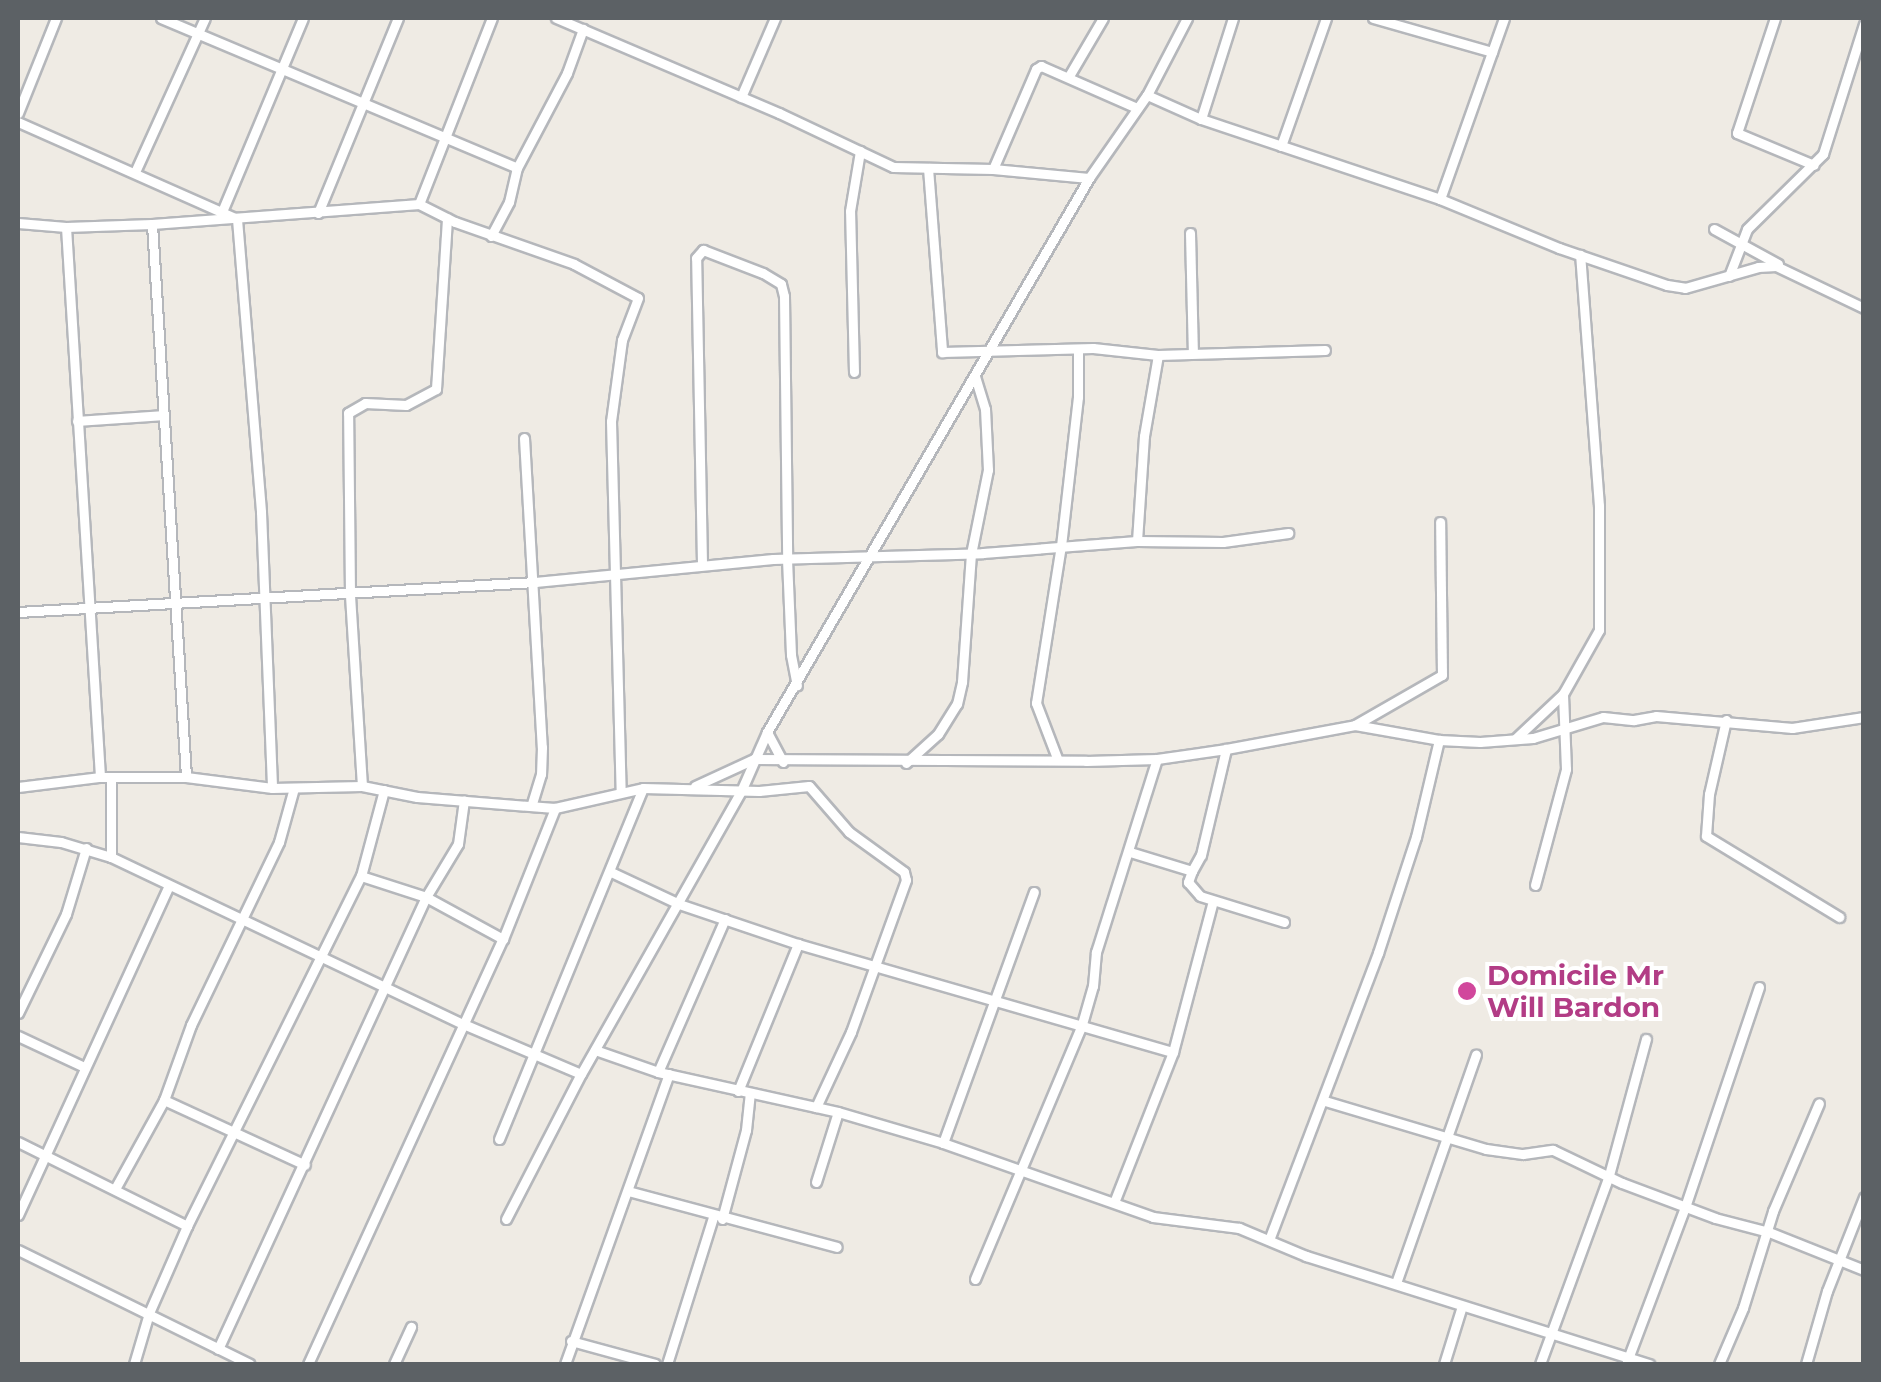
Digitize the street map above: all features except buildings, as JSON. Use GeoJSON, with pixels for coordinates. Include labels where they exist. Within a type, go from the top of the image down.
{"type":"FeatureCollection","features":[{"type":"Feature","properties":{"kind":"street"},"geometry":{"type":"LineString","coordinates":[[18,113],[56,18]]}},
{"type":"Feature","properties":{"kind":"street"},"geometry":{"type":"LineString","coordinates":[[162,18],[517,168]]}},
{"type":"Feature","properties":{"kind":"street"},"geometry":{"type":"LineString","coordinates":[[134,172],[205,18]]}},
{"type":"Feature","properties":{"kind":"street"},"geometry":{"type":"LineString","coordinates":[[221,214],[304,18]]}},
{"type":"Feature","properties":{"kind":"street"},"geometry":{"type":"LineString","coordinates":[[318,213],[366,104],[398,18]]}},
{"type":"Feature","properties":{"kind":"street"},"geometry":{"type":"LineString","coordinates":[[419,204],[492,18]]}},
{"type":"Feature","properties":{"kind":"street"},"geometry":{"type":"LineString","coordinates":[[556,18],[894,167],[993,169],[1088,178]]}},
{"type":"Feature","properties":{"kind":"street"},"geometry":{"type":"LineString","coordinates":[[740,97],[775,18]]}},
{"type":"Feature","properties":{"kind":"street"},"geometry":{"type":"LineString","coordinates":[[1069,76],[1104,18]]}},
{"type":"Feature","properties":{"kind":"street"},"geometry":{"type":"LineString","coordinates":[[506,1219],[581,1074],[742,789],[767,732],[798,685],[1088,178],[1147,95],[1187,18]]}},
{"type":"Feature","properties":{"kind":"street"},"geometry":{"type":"LineString","coordinates":[[1201,119],[1233,18]]}},
{"type":"Feature","properties":{"kind":"street"},"geometry":{"type":"LineString","coordinates":[[1281,146],[1326,18]]}},
{"type":"Feature","properties":{"kind":"street"},"geometry":{"type":"LineString","coordinates":[[1373,18],[1492,52]]}},
{"type":"Feature","properties":{"kind":"street"},"geometry":{"type":"LineString","coordinates":[[1414,30],[1419,18]]}},
{"type":"Feature","properties":{"kind":"street"},"geometry":{"type":"LineString","coordinates":[[1440,200],[1504,18]]}},
{"type":"Feature","properties":{"kind":"street"},"geometry":{"type":"LineString","coordinates":[[1775,18],[1737,133],[1814,166]]}},
{"type":"Feature","properties":{"kind":"street"},"geometry":{"type":"LineString","coordinates":[[1729,276],[1740,242],[1755,220],[1814,166],[1830,139],[1864,24]]}},
{"type":"Feature","properties":{"kind":"street"},"geometry":{"type":"LineString","coordinates":[[491,236],[509,202],[517,168],[567,72],[583,29]]}},
{"type":"Feature","properties":{"kind":"street"},"geometry":{"type":"LineString","coordinates":[[993,169],[1036,69],[1047,66],[1137,108]]}},
{"type":"Feature","properties":{"kind":"street"},"geometry":{"type":"LineString","coordinates":[[1147,95],[1201,119],[1685,288],[1758,266],[1791,271]]}},
{"type":"Feature","properties":{"kind":"street"},"geometry":{"type":"LineString","coordinates":[[18,122],[237,219]]}},
{"type":"Feature","properties":{"kind":"street"},"geometry":{"type":"LineString","coordinates":[[854,372],[850,211],[860,151]]}},
{"type":"Feature","properties":{"kind":"street"},"geometry":{"type":"LineString","coordinates":[[928,168],[939,348],[947,354],[1078,349],[1158,355],[1326,350]]}},
{"type":"Feature","properties":{"kind":"street"},"geometry":{"type":"LineString","coordinates":[[18,223],[66,227],[152,224],[419,204],[491,236],[574,264],[638,298],[622,340],[612,408],[621,792]]}},
{"type":"Feature","properties":{"kind":"street"},"geometry":{"type":"LineString","coordinates":[[362,786],[350,592],[348,413],[366,404],[406,405],[436,389],[447,218]]}},
{"type":"Feature","properties":{"kind":"street"},"geometry":{"type":"LineString","coordinates":[[237,219],[264,598],[272,788]]}},
{"type":"Feature","properties":{"kind":"street"},"geometry":{"type":"LineString","coordinates":[[152,224],[186,777]]}},
{"type":"Feature","properties":{"kind":"street"},"geometry":{"type":"LineString","coordinates":[[66,227],[88,607],[111,857]]}},
{"type":"Feature","properties":{"kind":"street"},"geometry":{"type":"LineString","coordinates":[[1714,229],[1864,308]]}},
{"type":"Feature","properties":{"kind":"street"},"geometry":{"type":"LineString","coordinates":[[1190,233],[1192,353]]}},
{"type":"Feature","properties":{"kind":"street"},"geometry":{"type":"LineString","coordinates":[[702,563],[696,258],[704,250],[780,284],[791,655],[798,685]]}},
{"type":"Feature","properties":{"kind":"street"},"geometry":{"type":"LineString","coordinates":[[1515,739],[1563,694],[1600,630],[1599,506],[1580,254]]}},
{"type":"Feature","properties":{"kind":"street"},"geometry":{"type":"LineString","coordinates":[[1058,758],[1036,703],[1061,546],[1078,397],[1078,349]]}},
{"type":"Feature","properties":{"kind":"street"},"geometry":{"type":"LineString","coordinates":[[1136,541],[1144,436],[1158,355]]}},
{"type":"Feature","properties":{"kind":"street"},"geometry":{"type":"LineString","coordinates":[[906,762],[938,734],[956,704],[968,636],[970,554],[988,470],[985,408],[975,377]]}},
{"type":"Feature","properties":{"kind":"street"},"geometry":{"type":"LineString","coordinates":[[77,421],[164,415]]}},
{"type":"Feature","properties":{"kind":"street"},"geometry":{"type":"LineString","coordinates":[[524,438],[542,747],[541,774],[532,804]]}},
{"type":"Feature","properties":{"kind":"street"},"geometry":{"type":"LineString","coordinates":[[1355,726],[1442,675],[1440,522]]}},
{"type":"Feature","properties":{"kind":"street"},"geometry":{"type":"LineString","coordinates":[[18,612],[535,582],[702,563],[970,554],[1136,541],[1223,542],[1288,533]]}},
{"type":"Feature","properties":{"kind":"street"},"geometry":{"type":"LineString","coordinates":[[1535,885],[1564,784],[1563,694]]}},
{"type":"Feature","properties":{"kind":"street"},"geometry":{"type":"LineString","coordinates":[[692,787],[754,759],[1158,759],[1355,726],[1439,740],[1515,739],[1564,730],[1603,717],[1726,720],[1792,728],[1864,717]]}},
{"type":"Feature","properties":{"kind":"street"},"geometry":{"type":"LineString","coordinates":[[1726,720],[1708,794],[1706,836],[1840,917]]}},
{"type":"Feature","properties":{"kind":"street"},"geometry":{"type":"LineString","coordinates":[[767,732],[787,762],[785,787]]}},
{"type":"Feature","properties":{"kind":"street"},"geometry":{"type":"LineString","coordinates":[[1270,1240],[1325,1101],[1416,838],[1439,740]]}},
{"type":"Feature","properties":{"kind":"street"},"geometry":{"type":"LineString","coordinates":[[1226,749],[1202,855],[1192,871],[1190,888],[1212,901],[1284,922]]}},
{"type":"Feature","properties":{"kind":"street"},"geometry":{"type":"LineString","coordinates":[[975,1279],[1082,1024],[1093,986],[1096,952],[1158,759]]}},
{"type":"Feature","properties":{"kind":"street"},"geometry":{"type":"LineString","coordinates":[[18,787],[105,777],[186,777],[272,788],[362,786],[555,808],[643,788],[809,786],[858,840],[904,872],[906,880],[851,1032],[816,1107]]}},
{"type":"Feature","properties":{"kind":"street"},"geometry":{"type":"LineString","coordinates":[[116,1187],[164,1100],[191,1025],[280,842],[294,788]]}},
{"type":"Feature","properties":{"kind":"street"},"geometry":{"type":"LineString","coordinates":[[499,1138],[643,788]]}},
{"type":"Feature","properties":{"kind":"street"},"geometry":{"type":"LineString","coordinates":[[134,1364],[149,1314],[187,1226],[362,876],[384,790]]}},
{"type":"Feature","properties":{"kind":"street"},"geometry":{"type":"LineString","coordinates":[[218,1349],[426,897],[458,844],[464,800]]}},
{"type":"Feature","properties":{"kind":"street"},"geometry":{"type":"LineString","coordinates":[[308,1364],[461,1023],[503,939],[555,808]]}},
{"type":"Feature","properties":{"kind":"street"},"geometry":{"type":"LineString","coordinates":[[18,838],[86,848],[111,857],[461,1023],[581,1074]]}},
{"type":"Feature","properties":{"kind":"street"},"geometry":{"type":"LineString","coordinates":[[18,1013],[66,914],[86,848]]}},
{"type":"Feature","properties":{"kind":"street"},"geometry":{"type":"LineString","coordinates":[[1130,852],[1192,871]]}},
{"type":"Feature","properties":{"kind":"street"},"geometry":{"type":"LineString","coordinates":[[611,872],[680,904],[798,944],[1172,1052]]}},
{"type":"Feature","properties":{"kind":"street"},"geometry":{"type":"LineString","coordinates":[[362,876],[426,897],[503,939]]}},
{"type":"Feature","properties":{"kind":"street"},"geometry":{"type":"LineString","coordinates":[[18,1215],[82,1066],[168,887]]}},
{"type":"Feature","properties":{"kind":"street"},"geometry":{"type":"LineString","coordinates":[[943,1142],[1034,892]]}},
{"type":"Feature","properties":{"kind":"street"},"geometry":{"type":"LineString","coordinates":[[1115,1200],[1172,1052],[1212,901]]}},
{"type":"Feature","properties":{"kind":"street"},"geometry":{"type":"LineString","coordinates":[[565,1364],[628,1191],[664,1073],[725,919]]}},
{"type":"Feature","properties":{"kind":"street"},"geometry":{"type":"LineString","coordinates":[[738,1091],[798,944]]}},
{"type":"Feature","properties":{"kind":"street"},"geometry":{"type":"LineString","coordinates":[[1627,1361],[1685,1208],[1759,987]]}},
{"type":"Feature","properties":{"kind":"street"},"geometry":{"type":"LineString","coordinates":[[18,1036],[82,1066]]}},
{"type":"Feature","properties":{"kind":"street"},"geometry":{"type":"LineString","coordinates":[[1540,1364],[1609,1175],[1646,1039]]}},
{"type":"Feature","properties":{"kind":"street"},"geometry":{"type":"LineString","coordinates":[[595,1050],[664,1073],[838,1112],[943,1142],[1115,1200],[1153,1217],[1239,1228],[1627,1361],[1649,1364]]}},
{"type":"Feature","properties":{"kind":"street"},"geometry":{"type":"LineString","coordinates":[[1396,1283],[1476,1055]]}},
{"type":"Feature","properties":{"kind":"street"},"geometry":{"type":"LineString","coordinates":[[668,1364],[746,1130],[750,1093]]}},
{"type":"Feature","properties":{"kind":"street"},"geometry":{"type":"LineString","coordinates":[[164,1100],[305,1166]]}},
{"type":"Feature","properties":{"kind":"street"},"geometry":{"type":"LineString","coordinates":[[1325,1101],[1523,1154],[1553,1150],[1685,1208],[1769,1232],[1864,1270]]}},
{"type":"Feature","properties":{"kind":"street"},"geometry":{"type":"LineString","coordinates":[[1719,1364],[1769,1232],[1773,1211],[1819,1104]]}},
{"type":"Feature","properties":{"kind":"street"},"geometry":{"type":"LineString","coordinates":[[816,1182],[838,1112]]}},
{"type":"Feature","properties":{"kind":"street"},"geometry":{"type":"LineString","coordinates":[[18,1142],[116,1187],[187,1226]]}},
{"type":"Feature","properties":{"kind":"street"},"geometry":{"type":"LineString","coordinates":[[628,1191],[836,1247]]}},
{"type":"Feature","properties":{"kind":"street"},"geometry":{"type":"LineString","coordinates":[[1806,1364],[1864,1198]]}},
{"type":"Feature","properties":{"kind":"street"},"geometry":{"type":"LineString","coordinates":[[18,1250],[237,1361],[250,1364]]}},
{"type":"Feature","properties":{"kind":"street"},"geometry":{"type":"LineString","coordinates":[[1444,1364],[1462,1306]]}},
{"type":"Feature","properties":{"kind":"street"},"geometry":{"type":"LineString","coordinates":[[394,1364],[411,1327]]}},
{"type":"Feature","properties":{"kind":"street"},"geometry":{"type":"LineString","coordinates":[[571,1341],[655,1364]]}},
{"type":"Feature","properties":{"kind":"place","name":"Domicile Mr Will Bardon"},"geometry":{"type":"Point","coordinates":[1467,991]}}]}
